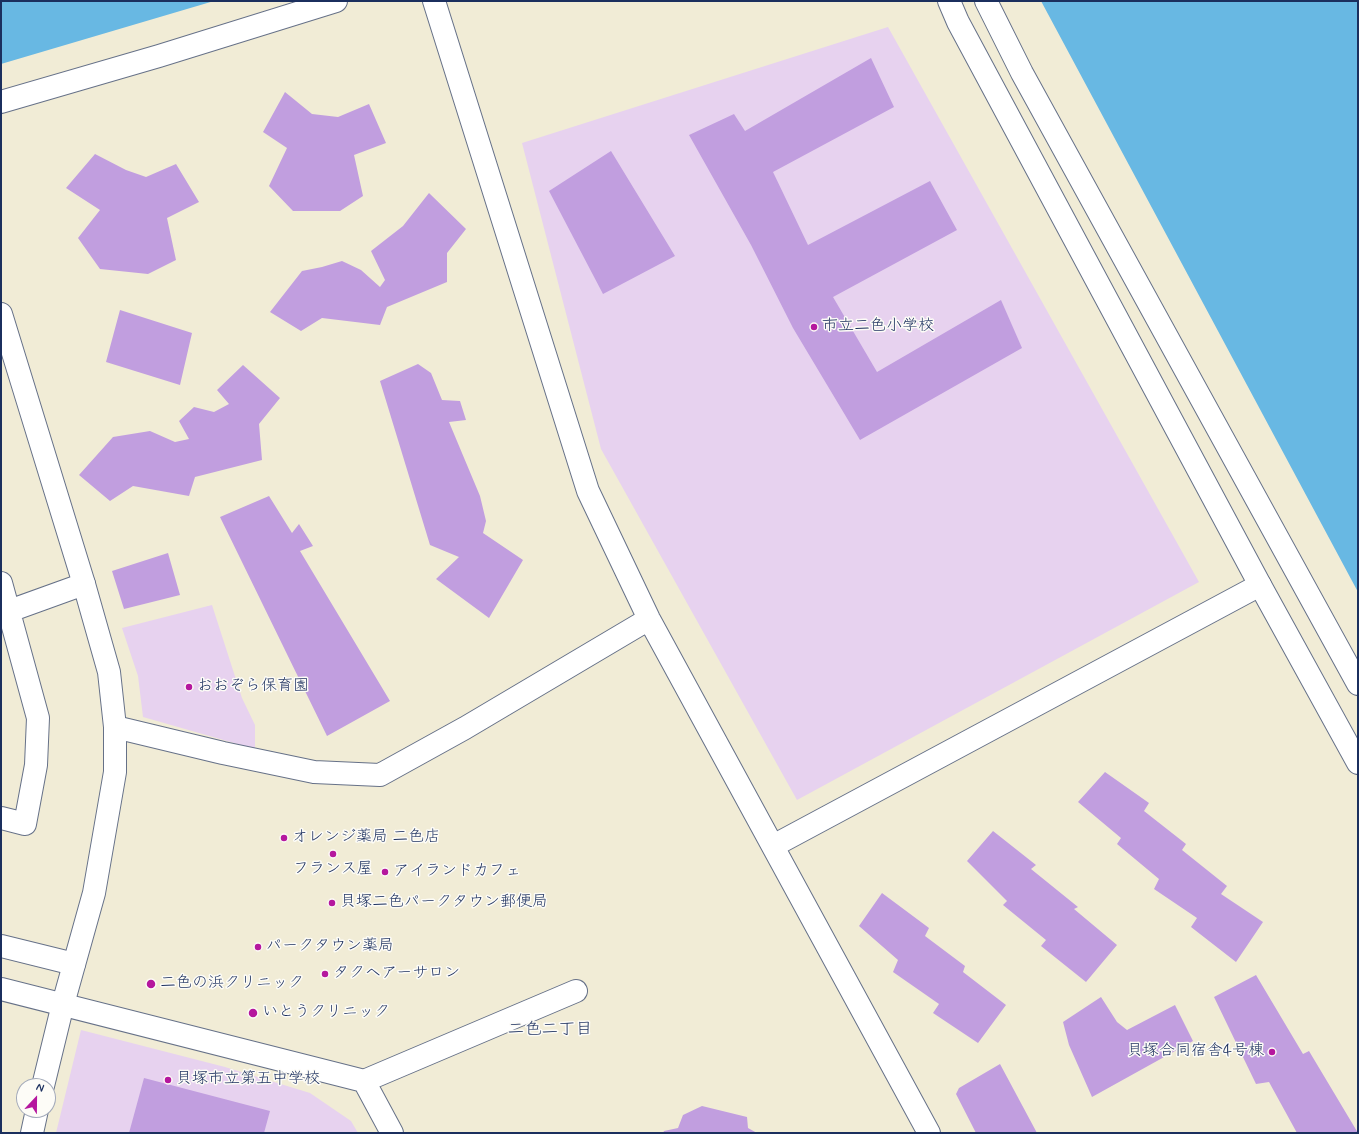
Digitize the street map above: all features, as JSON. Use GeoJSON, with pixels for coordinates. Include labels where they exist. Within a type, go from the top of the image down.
{"type":"FeatureCollection","features":[{"type":"Feature","properties":{"kind":"street"},"geometry":{"type":"LineString","coordinates":[[1,102],[159,56],[336,1]]}},
{"type":"Feature","properties":{"kind":"street"},"geometry":{"type":"LineString","coordinates":[[434,1],[588,491],[649,619],[929,1133]]}},
{"type":"Feature","properties":{"kind":"street"},"geometry":{"type":"LineString","coordinates":[[949,1],[958,22],[1260,585],[1358,762]]}},
{"type":"Feature","properties":{"kind":"street"},"geometry":{"type":"LineString","coordinates":[[986,1],[1022,74],[1358,684]]}},
{"type":"Feature","properties":{"kind":"street"},"geometry":{"type":"LineString","coordinates":[[1,314],[84,584],[109,672],[115,727],[115,772],[94,893],[63,1004],[45,1078]]}},
{"type":"Feature","properties":{"kind":"street"},"geometry":{"type":"LineString","coordinates":[[1,583],[5,613],[38,718],[36,765],[25,824],[1,818]]}},
{"type":"Feature","properties":{"kind":"street"},"geometry":{"type":"LineString","coordinates":[[5,613],[84,584]]}},
{"type":"Feature","properties":{"kind":"street"},"geometry":{"type":"LineString","coordinates":[[773,846],[1260,585]]}},
{"type":"Feature","properties":{"kind":"street"},"geometry":{"type":"LineString","coordinates":[[115,727],[314,772],[380,775],[465,728],[649,619]]}},
{"type":"Feature","properties":{"kind":"street"},"geometry":{"type":"LineString","coordinates":[[1,946],[74,964]]}},
{"type":"Feature","properties":{"kind":"street"},"geometry":{"type":"LineString","coordinates":[[1,989],[364,1081],[576,991]]}},
{"type":"Feature","properties":{"kind":"street"},"geometry":{"type":"LineString","coordinates":[[364,1081],[392,1133]]}},
{"type":"Feature","properties":{"kind":"street"},"geometry":{"type":"LineString","coordinates":[[32,1133],[35,1118]]}},
{"type":"Feature","properties":{"kind":"shaded area"},"geometry":{"type":"Polygon","coordinates":[[[888,27],[1199,582],[797,800],[601,449],[522,143],[888,27]]]}},
{"type":"Feature","properties":{"kind":"shaded area","name":"おおぞら保育園"},"geometry":{"type":"Polygon","coordinates":[[[212,605],[242,698],[255,725],[255,749],[143,717],[138,676],[122,628],[212,605]]]}},
{"type":"Feature","properties":{"kind":"shaded area","name":"貝塚市立第五中学校"},"geometry":{"type":"Polygon","coordinates":[[[81,1030],[225,1067],[310,1093],[351,1121],[358,1133],[56,1133],[81,1030]]]}},
{"type":"Feature","properties":{"kind":"water"},"geometry":{"type":"Polygon","coordinates":[[[1,1],[214,1],[1,64],[1,1]]]}},
{"type":"Feature","properties":{"kind":"water"},"geometry":{"type":"Polygon","coordinates":[[[1041,1],[1358,1],[1358,592],[1041,1]]]}},
{"type":"Feature","properties":{"kind":"building"},"geometry":{"type":"Polygon","coordinates":[[[871,58],[894,107],[773,172],[808,245],[930,181],[957,230],[833,297],[877,372],[1001,300],[1022,348],[860,440],[793,328],[751,245],[689,135],[734,114],[745,131],[871,58]]]}},
{"type":"Feature","properties":{"kind":"building"},"geometry":{"type":"Polygon","coordinates":[[[285,92],[312,114],[338,117],[369,104],[386,143],[354,155],[363,196],[340,211],[293,211],[269,186],[287,148],[263,132],[285,92]]]}},
{"type":"Feature","properties":{"kind":"building"},"geometry":{"type":"Polygon","coordinates":[[[611,151],[675,256],[603,294],[549,191],[611,151]]]}},
{"type":"Feature","properties":{"kind":"building"},"geometry":{"type":"Polygon","coordinates":[[[95,154],[126,170],[146,177],[176,164],[199,202],[167,218],[176,260],[148,274],[100,269],[78,238],[100,210],[66,188],[95,154]]]}},
{"type":"Feature","properties":{"kind":"building"},"geometry":{"type":"Polygon","coordinates":[[[429,193],[466,229],[447,253],[447,282],[387,307],[380,325],[322,318],[301,331],[270,312],[302,271],[342,261],[361,270],[380,287],[385,280],[371,251],[403,226],[429,193]]]}},
{"type":"Feature","properties":{"kind":"building"},"geometry":{"type":"Polygon","coordinates":[[[120,310],[192,333],[180,385],[106,362],[120,310]]]}},
{"type":"Feature","properties":{"kind":"building"},"geometry":{"type":"Polygon","coordinates":[[[418,364],[431,373],[442,400],[460,401],[466,420],[449,422],[480,496],[486,521],[483,533],[523,560],[489,618],[436,579],[459,557],[430,545],[380,381],[418,364]]]}},
{"type":"Feature","properties":{"kind":"building"},"geometry":{"type":"Polygon","coordinates":[[[243,365],[280,398],[259,424],[262,460],[195,477],[189,496],[133,486],[110,501],[79,475],[113,437],[150,431],[175,442],[189,439],[179,421],[194,407],[214,412],[229,404],[217,390],[243,365]]]}},
{"type":"Feature","properties":{"kind":"building"},"geometry":{"type":"Polygon","coordinates":[[[269,496],[292,533],[299,524],[313,546],[300,551],[390,701],[327,736],[220,517],[269,496]]]}},
{"type":"Feature","properties":{"kind":"building"},"geometry":{"type":"Polygon","coordinates":[[[168,553],[180,595],[124,609],[112,571],[168,553]]]}},
{"type":"Feature","properties":{"kind":"building"},"geometry":{"type":"Polygon","coordinates":[[[1105,772],[1149,803],[1144,811],[1186,844],[1182,850],[1227,886],[1221,894],[1263,922],[1236,962],[1191,927],[1197,918],[1154,889],[1159,879],[1117,844],[1121,838],[1078,802],[1105,772]]]}},
{"type":"Feature","properties":{"kind":"building"},"geometry":{"type":"Polygon","coordinates":[[[993,831],[1036,865],[1031,869],[1078,907],[1074,909],[1117,945],[1086,982],[1041,946],[1046,940],[1003,905],[1007,901],[967,861],[993,831]]]}},
{"type":"Feature","properties":{"kind":"building"},"geometry":{"type":"Polygon","coordinates":[[[882,893],[929,928],[925,936],[965,966],[963,972],[1006,1005],[978,1043],[933,1013],[939,1004],[893,972],[898,960],[859,926],[882,893]]]}},
{"type":"Feature","properties":{"kind":"building","name":"貝塚合同宿舎4号棟"},"geometry":{"type":"Polygon","coordinates":[[[1256,975],[1303,1054],[1309,1051],[1358,1133],[1297,1133],[1269,1082],[1256,1084],[1214,997],[1256,975]]]}},
{"type":"Feature","properties":{"kind":"building"},"geometry":{"type":"Polygon","coordinates":[[[1101,997],[1117,1022],[1127,1030],[1175,1005],[1193,1041],[1092,1097],[1069,1045],[1063,1022],[1101,997]]]}},
{"type":"Feature","properties":{"kind":"building"},"geometry":{"type":"Polygon","coordinates":[[[1000,1064],[1037,1133],[976,1133],[956,1094],[959,1088],[1000,1064]]]}},
{"type":"Feature","properties":{"kind":"building"},"geometry":{"type":"Polygon","coordinates":[[[144,1078],[270,1111],[264,1133],[129,1133],[144,1078]]]}},
{"type":"Feature","properties":{"kind":"building"},"geometry":{"type":"Polygon","coordinates":[[[702,1106],[747,1117],[748,1128],[757,1133],[663,1133],[664,1131],[678,1128],[683,1115],[702,1106]]]}},
{"type":"Feature","properties":{"kind":"place","name":"市立二色小学校"},"geometry":{"type":"Point","coordinates":[814,327]}},
{"type":"Feature","properties":{"kind":"place","name":"おおぞら保育園"},"geometry":{"type":"Point","coordinates":[189,687]}},
{"type":"Feature","properties":{"kind":"place","name":"オレンジ薬局 二色店"},"geometry":{"type":"Point","coordinates":[284,838]}},
{"type":"Feature","properties":{"kind":"place","name":"フランス屋"},"geometry":{"type":"Point","coordinates":[333,854]}},
{"type":"Feature","properties":{"kind":"place","name":"アイランドカフェ"},"geometry":{"type":"Point","coordinates":[385,872]}},
{"type":"Feature","properties":{"kind":"place","name":"貝塚二色パークタウン郵便局"},"geometry":{"type":"Point","coordinates":[332,903]}},
{"type":"Feature","properties":{"kind":"place","name":"パークタウン薬局"},"geometry":{"type":"Point","coordinates":[258,947]}},
{"type":"Feature","properties":{"kind":"place","name":"タクヘアーサロン"},"geometry":{"type":"Point","coordinates":[325,974]}},
{"type":"Feature","properties":{"kind":"place","name":"二色の浜クリニック"},"geometry":{"type":"Point","coordinates":[151,984]}},
{"type":"Feature","properties":{"kind":"place","name":"いとうクリニック"},"geometry":{"type":"Point","coordinates":[253,1013]}},
{"type":"Feature","properties":{"kind":"place","name":"貝塚合同宿舎4号棟"},"geometry":{"type":"Point","coordinates":[1272,1052]}},
{"type":"Feature","properties":{"kind":"place","name":"貝塚市立第五中学校"},"geometry":{"type":"Point","coordinates":[168,1080]}},
{"type":"Feature","properties":{"kind":"district","name":"二色二丁目"},"geometry":{"type":"Point","coordinates":[550,1030]}}]}
